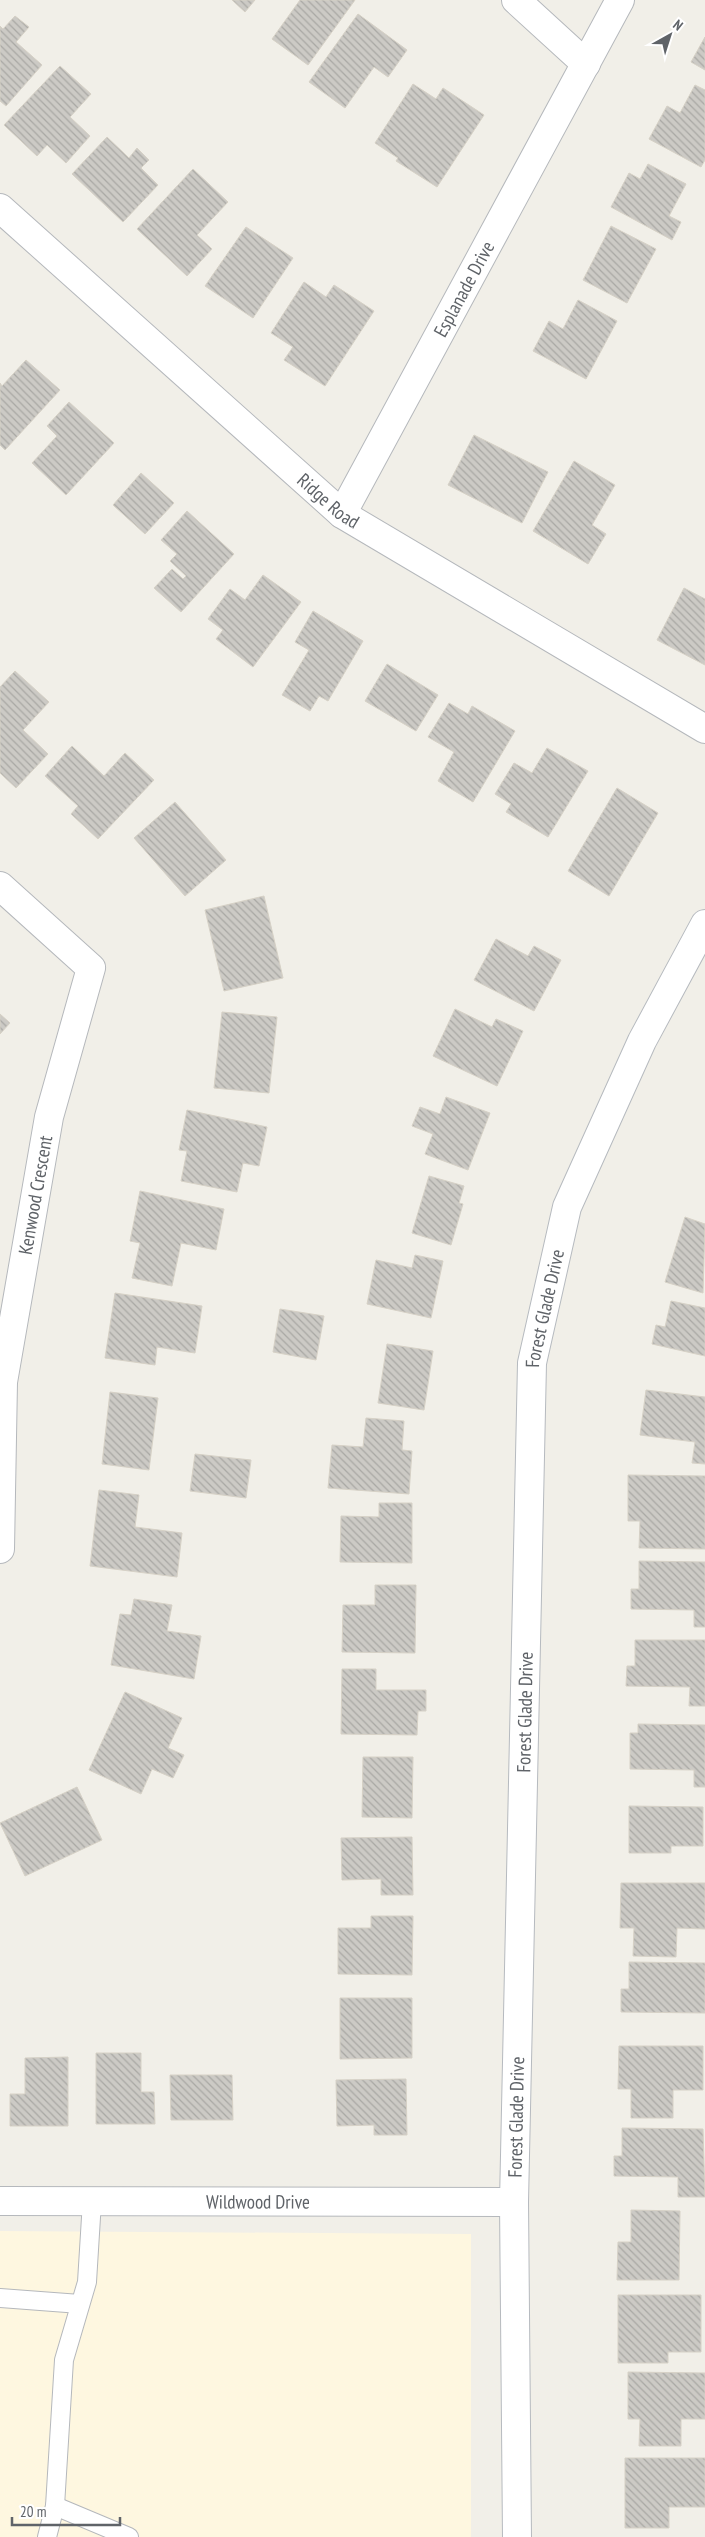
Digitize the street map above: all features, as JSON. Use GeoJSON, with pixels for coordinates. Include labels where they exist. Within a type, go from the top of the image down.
{"type":"FeatureCollection","features":[{"type":"Feature","properties":{"kind":"street"},"geometry":{"type":"LineString","coordinates":[[516,0],[586,64]]}},
{"type":"Feature","properties":{"kind":"street","name":"Esplanade Drive"},"geometry":{"type":"LineString","coordinates":[[342,514],[620,0]]}},
{"type":"Feature","properties":{"kind":"street","name":"Ridge Road"},"geometry":{"type":"LineString","coordinates":[[0,208],[342,514],[705,728]]}},
{"type":"Feature","properties":{"kind":"street","name":"Kenwood Crescent"},"geometry":{"type":"LineString","coordinates":[[0,886],[91,968],[49,1117],[3,1382],[0,1549]]}},
{"type":"Feature","properties":{"kind":"street","name":"Forest Glade Drive"},"geometry":{"type":"LineString","coordinates":[[517,2537],[514,2202],[532,1363],[567,1207],[642,1041],[705,924]]}},
{"type":"Feature","properties":{"kind":"street","name":"Wildwood Drive"},"geometry":{"type":"LineString","coordinates":[[0,2201],[514,2202]]}},
{"type":"Feature","properties":{"kind":"lane"},"geometry":{"type":"LineString","coordinates":[[47,2537],[55,2506],[64,2360],[87,2282],[92,2201]]}},
{"type":"Feature","properties":{"kind":"lane"},"geometry":{"type":"LineString","coordinates":[[0,2298],[80,2304]]}},
{"type":"Feature","properties":{"kind":"lane"},"geometry":{"type":"LineString","coordinates":[[55,2506],[129,2537]]}},
{"type":"Feature","properties":{"kind":"shaded area"},"geometry":{"type":"Polygon","coordinates":[[[0,2231],[471,2234],[471,2537],[0,2537],[0,2231]]]}},
{"type":"Feature","properties":{"kind":"building"},"geometry":{"type":"Polygon","coordinates":[[[232,0],[255,0],[245,12],[232,0]]]}},
{"type":"Feature","properties":{"kind":"building"},"geometry":{"type":"Polygon","coordinates":[[[300,0],[355,0],[308,65],[272,39],[300,0]]]}},
{"type":"Feature","properties":{"kind":"building"},"geometry":{"type":"Polygon","coordinates":[[[358,14],[407,50],[388,77],[374,67],[345,108],[309,82],[358,14]]]}},
{"type":"Feature","properties":{"kind":"building"},"geometry":{"type":"Polygon","coordinates":[[[15,16],[29,27],[16,42],[42,65],[6,106],[0,101],[0,26],[3,29],[15,16]]]}},
{"type":"Feature","properties":{"kind":"building"},"geometry":{"type":"Polygon","coordinates":[[[705,37],[705,70],[691,62],[705,37]]]}},
{"type":"Feature","properties":{"kind":"building"},"geometry":{"type":"Polygon","coordinates":[[[60,66],[91,94],[70,117],[90,136],[66,163],[47,145],[37,156],[4,125],[60,66]]]}},
{"type":"Feature","properties":{"kind":"building"},"geometry":{"type":"Polygon","coordinates":[[[413,84],[436,99],[443,88],[484,115],[437,187],[396,161],[398,158],[375,143],[413,84]]]}},
{"type":"Feature","properties":{"kind":"building"},"geometry":{"type":"Polygon","coordinates":[[[695,85],[705,90],[705,160],[701,167],[649,139],[667,106],[680,113],[695,85]]]}},
{"type":"Feature","properties":{"kind":"building"},"geometry":{"type":"Polygon","coordinates":[[[107,137],[129,158],[137,148],[149,160],[141,168],[158,185],[123,222],[72,174],[107,137]]]}},
{"type":"Feature","properties":{"kind":"building"},"geometry":{"type":"Polygon","coordinates":[[[648,164],[686,184],[669,216],[681,222],[672,240],[611,207],[629,173],[640,179],[648,164]]]}},
{"type":"Feature","properties":{"kind":"building"},"geometry":{"type":"Polygon","coordinates":[[[193,169],[228,202],[197,235],[212,249],[187,276],[137,229],[193,169]]]}},
{"type":"Feature","properties":{"kind":"building"},"geometry":{"type":"Polygon","coordinates":[[[611,226],[656,249],[627,303],[583,280],[611,226]]]}},
{"type":"Feature","properties":{"kind":"building"},"geometry":{"type":"Polygon","coordinates":[[[246,227],[293,258],[253,318],[205,286],[246,227]]]}},
{"type":"Feature","properties":{"kind":"building"},"geometry":{"type":"Polygon","coordinates":[[[304,282],[326,297],[334,285],[374,311],[325,386],[284,360],[293,347],[271,333],[304,282]]]}},
{"type":"Feature","properties":{"kind":"building"},"geometry":{"type":"Polygon","coordinates":[[[578,300],[617,321],[586,379],[533,351],[549,321],[563,329],[578,300]]]}},
{"type":"Feature","properties":{"kind":"building"},"geometry":{"type":"Polygon","coordinates":[[[26,360],[60,390],[5,450],[0,445],[0,383],[2,386],[26,360]]]}},
{"type":"Feature","properties":{"kind":"building"},"geometry":{"type":"Polygon","coordinates":[[[69,402],[114,443],[66,495],[32,463],[57,436],[47,426],[69,402]]]}},
{"type":"Feature","properties":{"kind":"building"},"geometry":{"type":"Polygon","coordinates":[[[474,435],[548,472],[522,523],[448,485],[474,435]]]}},
{"type":"Feature","properties":{"kind":"building"},"geometry":{"type":"Polygon","coordinates":[[[574,461],[615,485],[592,525],[606,534],[588,564],[533,531],[574,461]]]}},
{"type":"Feature","properties":{"kind":"building"},"geometry":{"type":"Polygon","coordinates":[[[141,473],[174,503],[145,534],[113,505],[141,473]]]}},
{"type":"Feature","properties":{"kind":"building"},"geometry":{"type":"Polygon","coordinates":[[[187,511],[234,554],[181,612],[154,588],[172,569],[183,579],[186,576],[170,561],[177,554],[161,540],[187,511]]]}},
{"type":"Feature","properties":{"kind":"building"},"geometry":{"type":"Polygon","coordinates":[[[263,575],[301,602],[253,667],[216,639],[223,630],[208,619],[230,589],[245,600],[263,575]]]}},
{"type":"Feature","properties":{"kind":"building"},"geometry":{"type":"Polygon","coordinates":[[[684,588],[705,599],[705,665],[657,640],[684,588]]]}},
{"type":"Feature","properties":{"kind":"building"},"geometry":{"type":"Polygon","coordinates":[[[313,611],[363,641],[328,701],[319,696],[310,711],[282,695],[309,650],[295,642],[313,611]]]}},
{"type":"Feature","properties":{"kind":"building"},"geometry":{"type":"Polygon","coordinates":[[[387,664],[438,695],[416,731],[365,701],[387,664]]]}},
{"type":"Feature","properties":{"kind":"building"},"geometry":{"type":"Polygon","coordinates":[[[15,671],[49,702],[23,730],[48,754],[16,788],[0,773],[0,687],[15,671]]]}},
{"type":"Feature","properties":{"kind":"building"},"geometry":{"type":"Polygon","coordinates":[[[449,703],[468,714],[472,706],[515,731],[473,802],[438,781],[454,752],[428,737],[449,703]]]}},
{"type":"Feature","properties":{"kind":"building"},"geometry":{"type":"Polygon","coordinates":[[[72,746],[104,776],[125,753],[154,780],[98,839],[71,814],[78,806],[45,776],[72,746]]]}},
{"type":"Feature","properties":{"kind":"building"},"geometry":{"type":"Polygon","coordinates":[[[547,748],[588,771],[548,837],[506,812],[511,804],[495,794],[514,763],[532,773],[547,748]]]}},
{"type":"Feature","properties":{"kind":"building"},"geometry":{"type":"Polygon","coordinates":[[[617,788],[658,813],[609,896],[568,871],[617,788]]]}},
{"type":"Feature","properties":{"kind":"building"},"geometry":{"type":"Polygon","coordinates":[[[175,802],[226,860],[185,896],[134,838],[175,802]]]}},
{"type":"Feature","properties":{"kind":"building"},"geometry":{"type":"Polygon","coordinates":[[[264,896],[283,978],[224,991],[205,910],[264,896]]]}},
{"type":"Feature","properties":{"kind":"building"},"geometry":{"type":"Polygon","coordinates":[[[496,939],[528,956],[534,946],[561,960],[534,1011],[474,980],[496,939]]]}},
{"type":"Feature","properties":{"kind":"building"},"geometry":{"type":"Polygon","coordinates":[[[455,1009],[492,1027],[496,1019],[523,1031],[497,1086],[433,1056],[455,1009]]]}},
{"type":"Feature","properties":{"kind":"building"},"geometry":{"type":"Polygon","coordinates":[[[222,1012],[277,1017],[269,1093],[214,1088],[222,1012]]]}},
{"type":"Feature","properties":{"kind":"building"},"geometry":{"type":"Polygon","coordinates":[[[0,1014],[10,1023],[0,1034],[0,1014]]]}},
{"type":"Feature","properties":{"kind":"building"},"geometry":{"type":"Polygon","coordinates":[[[446,1097],[490,1113],[468,1170],[425,1154],[433,1134],[412,1126],[420,1107],[440,1114],[446,1097]]]}},
{"type":"Feature","properties":{"kind":"building"},"geometry":{"type":"Polygon","coordinates":[[[187,1110],[267,1127],[259,1166],[243,1163],[237,1192],[181,1181],[187,1151],[179,1150],[187,1110]]]}},
{"type":"Feature","properties":{"kind":"building"},"geometry":{"type":"Polygon","coordinates":[[[429,1176],[464,1186],[459,1203],[463,1204],[451,1245],[412,1233],[429,1176]]]}},
{"type":"Feature","properties":{"kind":"building"},"geometry":{"type":"Polygon","coordinates":[[[140,1191],[224,1209],[216,1250],[181,1243],[172,1286],[132,1278],[140,1243],[130,1241],[140,1191]]]}},
{"type":"Feature","properties":{"kind":"building"},"geometry":{"type":"Polygon","coordinates":[[[685,1217],[705,1224],[703,1293],[665,1282],[685,1217]]]}},
{"type":"Feature","properties":{"kind":"building"},"geometry":{"type":"Polygon","coordinates":[[[415,1255],[443,1261],[431,1318],[367,1304],[376,1260],[412,1268],[415,1255]]]}},
{"type":"Feature","properties":{"kind":"building"},"geometry":{"type":"Polygon","coordinates":[[[115,1293],[202,1306],[195,1353],[157,1347],[155,1365],[105,1358],[115,1293]]]}},
{"type":"Feature","properties":{"kind":"building"},"geometry":{"type":"Polygon","coordinates":[[[671,1301],[705,1308],[705,1356],[652,1344],[656,1325],[665,1327],[671,1301]]]}},
{"type":"Feature","properties":{"kind":"building"},"geometry":{"type":"Polygon","coordinates":[[[280,1309],[324,1316],[316,1360],[273,1352],[280,1309]]]}},
{"type":"Feature","properties":{"kind":"building"},"geometry":{"type":"Polygon","coordinates":[[[387,1344],[433,1351],[424,1410],[378,1403],[387,1344]]]}},
{"type":"Feature","properties":{"kind":"building"},"geometry":{"type":"Polygon","coordinates":[[[646,1390],[705,1397],[705,1464],[692,1463],[695,1442],[640,1435],[646,1390]]]}},
{"type":"Feature","properties":{"kind":"building"},"geometry":{"type":"Polygon","coordinates":[[[110,1392],[158,1398],[149,1470],[102,1464],[110,1392]]]}},
{"type":"Feature","properties":{"kind":"building"},"geometry":{"type":"Polygon","coordinates":[[[366,1418],[404,1421],[402,1450],[412,1451],[409,1494],[328,1488],[332,1445],[363,1447],[366,1418]]]}},
{"type":"Feature","properties":{"kind":"building"},"geometry":{"type":"Polygon","coordinates":[[[195,1454],[251,1460],[246,1498],[190,1491],[195,1454]]]}},
{"type":"Feature","properties":{"kind":"building"},"geometry":{"type":"Polygon","coordinates":[[[628,1475],[705,1476],[705,1549],[639,1548],[640,1521],[628,1521],[628,1475]]]}},
{"type":"Feature","properties":{"kind":"building"},"geometry":{"type":"Polygon","coordinates":[[[99,1490],[139,1495],[135,1527],[182,1533],[177,1577],[90,1566],[99,1490]]]}},
{"type":"Feature","properties":{"kind":"building"},"geometry":{"type":"Polygon","coordinates":[[[379,1503],[412,1503],[412,1563],[340,1562],[341,1516],[379,1517],[379,1503]]]}},
{"type":"Feature","properties":{"kind":"building"},"geometry":{"type":"Polygon","coordinates":[[[639,1561],[705,1562],[705,1627],[694,1627],[694,1610],[631,1609],[631,1589],[639,1589],[639,1561]]]}},
{"type":"Feature","properties":{"kind":"building"},"geometry":{"type":"Polygon","coordinates":[[[375,1585],[416,1585],[415,1653],[342,1652],[343,1605],[375,1605],[375,1585]]]}},
{"type":"Feature","properties":{"kind":"building"},"geometry":{"type":"Polygon","coordinates":[[[134,1599],[172,1605],[167,1631],[201,1636],[194,1679],[111,1665],[120,1614],[131,1615],[134,1599]]]}},
{"type":"Feature","properties":{"kind":"building"},"geometry":{"type":"Polygon","coordinates":[[[635,1640],[705,1640],[705,1706],[689,1706],[690,1687],[626,1686],[627,1666],[635,1666],[635,1640]]]}},
{"type":"Feature","properties":{"kind":"building"},"geometry":{"type":"Polygon","coordinates":[[[342,1669],[376,1669],[376,1690],[426,1690],[426,1711],[418,1711],[417,1735],[341,1734],[342,1669]]]}},
{"type":"Feature","properties":{"kind":"building"},"geometry":{"type":"Polygon","coordinates":[[[125,1692],[182,1718],[168,1748],[184,1755],[173,1778],[152,1769],[141,1794],[89,1770],[125,1692]]]}},
{"type":"Feature","properties":{"kind":"building"},"geometry":{"type":"Polygon","coordinates":[[[638,1724],[705,1725],[705,1787],[694,1787],[694,1770],[630,1769],[630,1733],[638,1733],[638,1724]]]}},
{"type":"Feature","properties":{"kind":"building"},"geometry":{"type":"Polygon","coordinates":[[[363,1757],[413,1757],[412,1818],[362,1817],[363,1757]]]}},
{"type":"Feature","properties":{"kind":"building"},"geometry":{"type":"Polygon","coordinates":[[[77,1787],[102,1840],[25,1876],[0,1823],[77,1787]]]}},
{"type":"Feature","properties":{"kind":"building"},"geometry":{"type":"Polygon","coordinates":[[[629,1806],[703,1807],[703,1846],[671,1846],[671,1853],[629,1853],[629,1806]]]}},
{"type":"Feature","properties":{"kind":"building"},"geometry":{"type":"Polygon","coordinates":[[[412,1837],[413,1895],[381,1895],[381,1879],[342,1880],[341,1838],[412,1837]]]}},
{"type":"Feature","properties":{"kind":"building"},"geometry":{"type":"Polygon","coordinates":[[[621,1883],[705,1883],[705,1929],[677,1928],[676,1957],[633,1956],[634,1928],[620,1928],[621,1883]]]}},
{"type":"Feature","properties":{"kind":"building"},"geometry":{"type":"Polygon","coordinates":[[[371,1916],[413,1916],[412,1975],[338,1974],[338,1928],[371,1928],[371,1916]]]}},
{"type":"Feature","properties":{"kind":"building"},"geometry":{"type":"Polygon","coordinates":[[[629,1962],[705,1963],[705,2013],[621,2012],[621,1989],[629,1989],[629,1962]]]}},
{"type":"Feature","properties":{"kind":"building"},"geometry":{"type":"Polygon","coordinates":[[[340,1998],[412,1998],[412,2058],[340,2059],[340,1998]]]}},
{"type":"Feature","properties":{"kind":"building"},"geometry":{"type":"Polygon","coordinates":[[[619,2046],[703,2046],[703,2090],[673,2090],[673,2118],[631,2118],[631,2089],[618,2089],[619,2046]]]}},
{"type":"Feature","properties":{"kind":"building"},"geometry":{"type":"Polygon","coordinates":[[[96,2053],[141,2053],[141,2092],[154,2092],[155,2124],[96,2124],[96,2053]]]}},
{"type":"Feature","properties":{"kind":"building"},"geometry":{"type":"Polygon","coordinates":[[[68,2057],[68,2126],[10,2126],[10,2094],[25,2094],[25,2058],[68,2057]]]}},
{"type":"Feature","properties":{"kind":"building"},"geometry":{"type":"Polygon","coordinates":[[[170,2075],[232,2075],[233,2120],[171,2120],[170,2075]]]}},
{"type":"Feature","properties":{"kind":"building"},"geometry":{"type":"Polygon","coordinates":[[[406,2079],[407,2135],[374,2135],[374,2125],[337,2126],[336,2080],[406,2079]]]}},
{"type":"Feature","properties":{"kind":"building"},"geometry":{"type":"Polygon","coordinates":[[[622,2128],[703,2129],[705,2197],[678,2197],[678,2177],[614,2176],[614,2156],[622,2156],[622,2128]]]}},
{"type":"Feature","properties":{"kind":"building"},"geometry":{"type":"Polygon","coordinates":[[[631,2210],[680,2211],[679,2280],[617,2280],[618,2242],[631,2242],[631,2210]]]}},
{"type":"Feature","properties":{"kind":"building"},"geometry":{"type":"Polygon","coordinates":[[[618,2295],[701,2295],[701,2352],[668,2352],[668,2363],[618,2363],[618,2295]]]}},
{"type":"Feature","properties":{"kind":"building"},"geometry":{"type":"Polygon","coordinates":[[[628,2372],[705,2373],[705,2419],[681,2419],[681,2446],[639,2446],[640,2419],[628,2419],[628,2372]]]}},
{"type":"Feature","properties":{"kind":"building"},"geometry":{"type":"Polygon","coordinates":[[[625,2458],[705,2458],[705,2507],[669,2507],[669,2528],[625,2528],[625,2458]]]}}]}
